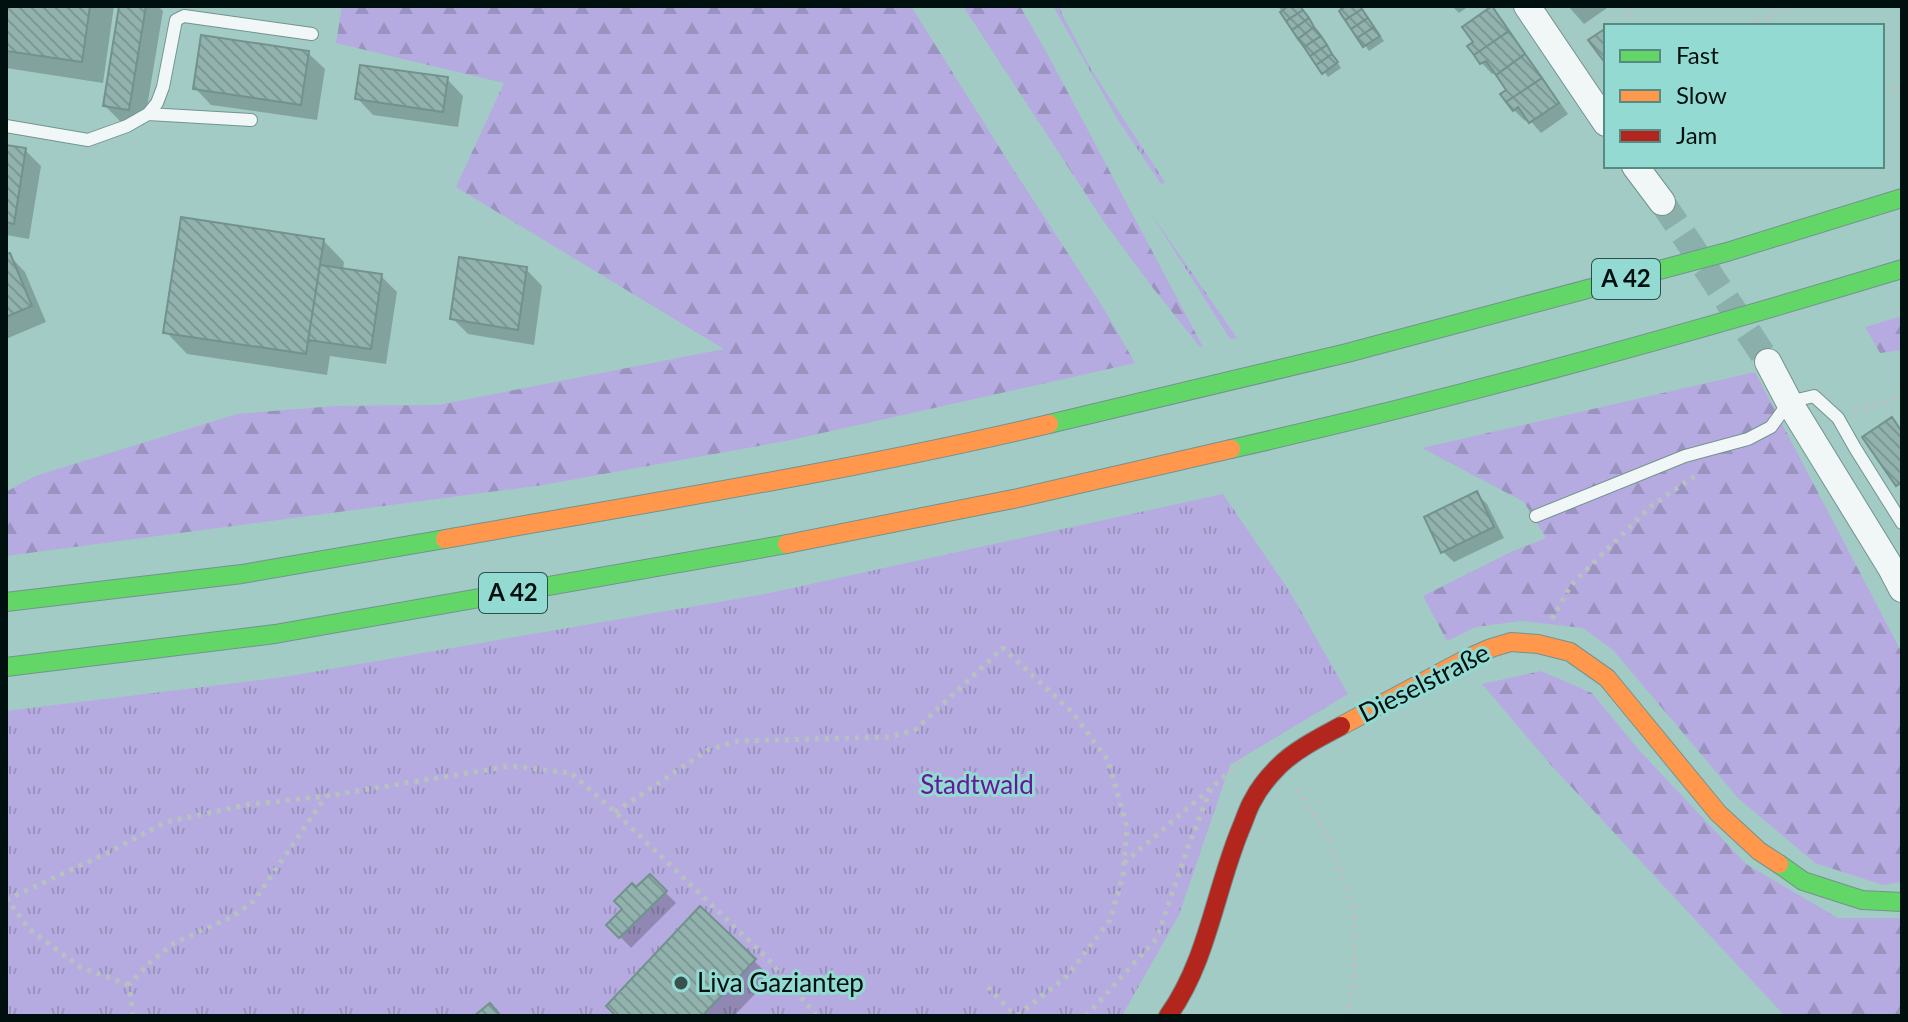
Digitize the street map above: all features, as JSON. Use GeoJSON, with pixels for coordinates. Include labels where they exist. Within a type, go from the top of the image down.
{"type":"FeatureCollection","features":[{"type":"Feature","properties":{"kind":"main road","name":"A 42"},"geometry":{"type":"LineString","coordinates":[[6,602],[242,574],[747,486],[988,438],[1347,353],[1727,252],[1902,198]]}},
{"type":"Feature","properties":{"kind":"main road","name":"A 42"},"geometry":{"type":"LineString","coordinates":[[6,667],[275,634],[757,550],[1018,498],[1378,416],[1757,313],[1902,269]]}},
{"type":"Feature","properties":{"kind":"main road","name":"Dieselstraße"},"geometry":{"type":"LineString","coordinates":[[1168,1016],[1197,963],[1232,850],[1253,799],[1281,764],[1349,721],[1466,659],[1511,642],[1538,644],[1570,652],[1607,678],[1718,813],[1759,851],[1803,881],[1862,900],[1902,902]]}},
{"type":"Feature","properties":{"kind":"street"},"geometry":{"type":"LineString","coordinates":[[1527,6],[1604,120]]}},
{"type":"Feature","properties":{"kind":"street"},"geometry":{"type":"LineString","coordinates":[[1636,168],[1662,202]]}},
{"type":"Feature","properties":{"kind":"street"},"geometry":{"type":"LineString","coordinates":[[1768,362],[1902,589]]}},
{"type":"Feature","properties":{"kind":"lane"},"geometry":{"type":"LineString","coordinates":[[6,126],[88,140],[127,126],[148,114],[157,103],[163,87],[176,20],[184,16],[312,34]]}},
{"type":"Feature","properties":{"kind":"lane"},"geometry":{"type":"LineString","coordinates":[[148,114],[251,120]]}},
{"type":"Feature","properties":{"kind":"lane"},"geometry":{"type":"LineString","coordinates":[[1536,516],[1685,456],[1748,439],[1771,427],[1789,402],[1814,396],[1838,418],[1902,523]]}},
{"type":"Feature","properties":{"kind":"path"},"geometry":{"type":"LineString","coordinates":[[1625,6],[1637,24]]}},
{"type":"Feature","properties":{"kind":"path"},"geometry":{"type":"LineString","coordinates":[[1750,24],[1790,6]]}},
{"type":"Feature","properties":{"kind":"path"},"geometry":{"type":"LineString","coordinates":[[1838,418],[1902,396]]}},
{"type":"Feature","properties":{"kind":"path"},"geometry":{"type":"LineString","coordinates":[[1538,644],[1571,585],[1651,506],[1699,473]]}},
{"type":"Feature","properties":{"kind":"path"},"geometry":{"type":"LineString","coordinates":[[615,812],[708,750],[738,741],[889,737],[915,730],[1003,648],[1072,712],[1108,760],[1127,827],[1123,876],[1110,920],[1067,976],[1016,1016],[988,987]]}},
{"type":"Feature","properties":{"kind":"path"},"geometry":{"type":"LineString","coordinates":[[1124,864],[1247,757],[1281,764],[1328,837],[1354,909],[1355,973],[1347,1016]]}},
{"type":"Feature","properties":{"kind":"path"},"geometry":{"type":"LineString","coordinates":[[129,985],[80,967],[29,929],[6,899],[166,822],[246,805],[326,796],[511,766],[571,773],[768,959],[817,1016]]}},
{"type":"Feature","properties":{"kind":"path"},"geometry":{"type":"LineString","coordinates":[[1086,1016],[1157,938],[1211,788]]}},
{"type":"Feature","properties":{"kind":"path"},"geometry":{"type":"LineString","coordinates":[[133,1016],[129,985],[174,943],[232,917],[254,901],[326,796]]}},
{"type":"Feature","properties":{"kind":"green space"},"geometry":{"type":"Polygon","coordinates":[[[342,6],[911,6],[1106,312],[1135,363],[791,440],[543,485],[6,556],[6,492],[35,476],[237,414],[335,406],[438,405],[724,349],[456,187],[504,83],[336,43],[342,6]]]}},
{"type":"Feature","properties":{"kind":"green space"},"geometry":{"type":"Polygon","coordinates":[[[963,6],[1020,6],[1203,347],[1153,288],[1104,222],[963,6]]]}},
{"type":"Feature","properties":{"kind":"green space"},"geometry":{"type":"Polygon","coordinates":[[[1053,6],[1058,6],[1092,71],[1165,182],[1161,184],[1118,120],[1053,6]]]}},
{"type":"Feature","properties":{"kind":"green space"},"geometry":{"type":"Polygon","coordinates":[[[1148,209],[1237,338],[1230,339],[1148,209]]]}},
{"type":"Feature","properties":{"kind":"green space"},"geometry":{"type":"Polygon","coordinates":[[[1902,316],[1902,350],[1880,353],[1865,327],[1902,316]]]}},
{"type":"Feature","properties":{"kind":"green space"},"geometry":{"type":"Polygon","coordinates":[[[1755,372],[1902,653],[1902,882],[1883,885],[1815,863],[1738,798],[1613,650],[1583,628],[1521,621],[1476,627],[1447,641],[1423,596],[1546,538],[1524,502],[1422,448],[1755,372]]]}},
{"type":"Feature","properties":{"kind":"green space","name":"Stadtwald"},"geometry":{"type":"Polygon","coordinates":[[[1223,494],[1290,592],[1348,694],[1230,765],[1179,915],[1122,1016],[6,1016],[6,711],[284,677],[765,594],[1223,494]]]}},
{"type":"Feature","properties":{"kind":"green space"},"geometry":{"type":"Polygon","coordinates":[[[1541,671],[1592,693],[1639,750],[1746,864],[1838,918],[1902,918],[1902,1016],[1785,1016],[1550,764],[1482,684],[1541,671]]]}},
{"type":"Feature","properties":{"kind":"building"},"geometry":{"type":"Polygon","coordinates":[[[6,6],[90,6],[82,62],[6,51],[6,6]]]}},
{"type":"Feature","properties":{"kind":"building"},"geometry":{"type":"Polygon","coordinates":[[[119,6],[146,6],[129,110],[103,106],[119,6]]]}},
{"type":"Feature","properties":{"kind":"building"},"geometry":{"type":"Polygon","coordinates":[[[1289,6],[1300,6],[1303,10],[1286,21],[1280,12],[1289,6]]]}},
{"type":"Feature","properties":{"kind":"building"},"geometry":{"type":"Polygon","coordinates":[[[1346,6],[1360,6],[1362,9],[1345,20],[1339,11],[1346,6]]]}},
{"type":"Feature","properties":{"kind":"building"},"geometry":{"type":"Polygon","coordinates":[[[1492,6],[1509,31],[1474,55],[1467,46],[1473,42],[1462,27],[1492,6]]]}},
{"type":"Feature","properties":{"kind":"building"},"geometry":{"type":"Polygon","coordinates":[[[1362,9],[1368,18],[1351,29],[1345,20],[1362,9]]]}},
{"type":"Feature","properties":{"kind":"building"},"geometry":{"type":"Polygon","coordinates":[[[1303,10],[1309,18],[1292,30],[1286,21],[1303,10]]]}},
{"type":"Feature","properties":{"kind":"building"},"geometry":{"type":"Polygon","coordinates":[[[1309,18],[1314,27],[1298,39],[1292,30],[1309,18]]]}},
{"type":"Feature","properties":{"kind":"building"},"geometry":{"type":"Polygon","coordinates":[[[1368,18],[1374,27],[1357,38],[1351,29],[1368,18]]]}},
{"type":"Feature","properties":{"kind":"building"},"geometry":{"type":"Polygon","coordinates":[[[1314,27],[1321,36],[1304,47],[1298,39],[1314,27]]]}},
{"type":"Feature","properties":{"kind":"building"},"geometry":{"type":"Polygon","coordinates":[[[1374,27],[1380,36],[1363,47],[1357,38],[1374,27]]]}},
{"type":"Feature","properties":{"kind":"building"},"geometry":{"type":"Polygon","coordinates":[[[1604,29],[1604,61],[1588,40],[1604,29]]]}},
{"type":"Feature","properties":{"kind":"building"},"geometry":{"type":"Polygon","coordinates":[[[1509,31],[1525,54],[1496,75],[1486,61],[1480,64],[1474,55],[1509,31]]]}},
{"type":"Feature","properties":{"kind":"building"},"geometry":{"type":"Polygon","coordinates":[[[201,35],[309,51],[301,105],[193,89],[201,35]]]}},
{"type":"Feature","properties":{"kind":"building"},"geometry":{"type":"Polygon","coordinates":[[[1321,36],[1327,45],[1310,56],[1304,47],[1321,36]]]}},
{"type":"Feature","properties":{"kind":"building"},"geometry":{"type":"Polygon","coordinates":[[[1327,45],[1332,54],[1316,65],[1310,56],[1327,45]]]}},
{"type":"Feature","properties":{"kind":"building"},"geometry":{"type":"Polygon","coordinates":[[[1332,54],[1338,62],[1322,74],[1316,65],[1332,54]]]}},
{"type":"Feature","properties":{"kind":"building"},"geometry":{"type":"Polygon","coordinates":[[[1525,54],[1542,78],[1506,102],[1500,94],[1506,90],[1496,75],[1525,54]]]}},
{"type":"Feature","properties":{"kind":"building"},"geometry":{"type":"Polygon","coordinates":[[[360,65],[448,77],[443,112],[355,99],[360,65]]]}},
{"type":"Feature","properties":{"kind":"building"},"geometry":{"type":"Polygon","coordinates":[[[1542,78],[1559,103],[1529,123],[1518,107],[1513,111],[1506,102],[1542,78]]]}},
{"type":"Feature","properties":{"kind":"building"},"geometry":{"type":"Polygon","coordinates":[[[6,145],[26,148],[14,224],[6,222],[6,145]]]}},
{"type":"Feature","properties":{"kind":"building"},"geometry":{"type":"Polygon","coordinates":[[[181,217],[324,239],[306,354],[163,333],[181,217]]]}},
{"type":"Feature","properties":{"kind":"building"},"geometry":{"type":"Polygon","coordinates":[[[10,253],[32,306],[6,317],[6,254],[10,253]]]}},
{"type":"Feature","properties":{"kind":"building"},"geometry":{"type":"Polygon","coordinates":[[[459,257],[527,267],[518,330],[450,319],[459,257]]]}},
{"type":"Feature","properties":{"kind":"building"},"geometry":{"type":"Polygon","coordinates":[[[320,265],[382,274],[371,349],[308,340],[320,265]]]}},
{"type":"Feature","properties":{"kind":"building"},"geometry":{"type":"Polygon","coordinates":[[[1892,417],[1902,432],[1902,482],[1896,486],[1862,437],[1892,417]]]}},
{"type":"Feature","properties":{"kind":"building"},"geometry":{"type":"Polygon","coordinates":[[[1477,491],[1494,527],[1441,553],[1424,517],[1477,491]]]}},
{"type":"Feature","properties":{"kind":"building"},"geometry":{"type":"Polygon","coordinates":[[[650,874],[667,891],[619,938],[606,925],[622,909],[614,901],[632,883],[636,887],[650,874]]]}},
{"type":"Feature","properties":{"kind":"building","name":"Liva Gaziantep"},"geometry":{"type":"Polygon","coordinates":[[[700,906],[756,959],[702,1016],[616,1016],[606,1006],[700,906]]]}},
{"type":"Feature","properties":{"kind":"building"},"geometry":{"type":"Polygon","coordinates":[[[490,1003],[501,1016],[474,1016],[490,1003]]]}},
{"type":"Feature","properties":{"kind":"tunnel"},"geometry":{"type":"LineString","coordinates":[[1662,202],[1768,362]]}},
{"type":"Feature","properties":{"kind":"traffic: fast"},"geometry":{"type":"LineString","coordinates":[[1049,424],[1347,353],[1727,252],[1902,198]]}},
{"type":"Feature","properties":{"kind":"traffic: fast"},"geometry":{"type":"LineString","coordinates":[[1231,449],[1568,365],[1902,269]]}},
{"type":"Feature","properties":{"kind":"traffic: fast"},"geometry":{"type":"LineString","coordinates":[[6,602],[242,574],[445,539]]}},
{"type":"Feature","properties":{"kind":"traffic: fast"},"geometry":{"type":"LineString","coordinates":[[6,667],[275,634],[787,544]]}},
{"type":"Feature","properties":{"kind":"traffic: fast"},"geometry":{"type":"LineString","coordinates":[[1779,864],[1803,881],[1862,900],[1902,902]]}},
{"type":"Feature","properties":{"kind":"traffic: slow"},"geometry":{"type":"LineString","coordinates":[[445,539],[824,472],[1049,424]]}},
{"type":"Feature","properties":{"kind":"traffic: slow"},"geometry":{"type":"LineString","coordinates":[[787,544],[1018,498],[1231,449]]}},
{"type":"Feature","properties":{"kind":"traffic: slow"},"geometry":{"type":"LineString","coordinates":[[1341,726],[1491,648],[1511,642],[1538,644],[1570,652],[1607,678],[1718,813],[1759,851],[1779,864]]}},
{"type":"Feature","properties":{"kind":"traffic: jam"},"geometry":{"type":"LineString","coordinates":[[1168,1016],[1193,972],[1232,852],[1255,795],[1286,760],[1341,726]]}},
{"type":"Feature","properties":{"kind":"place","name":"Liva Gaziantep"},"geometry":{"type":"Point","coordinates":[681,983]}}]}
